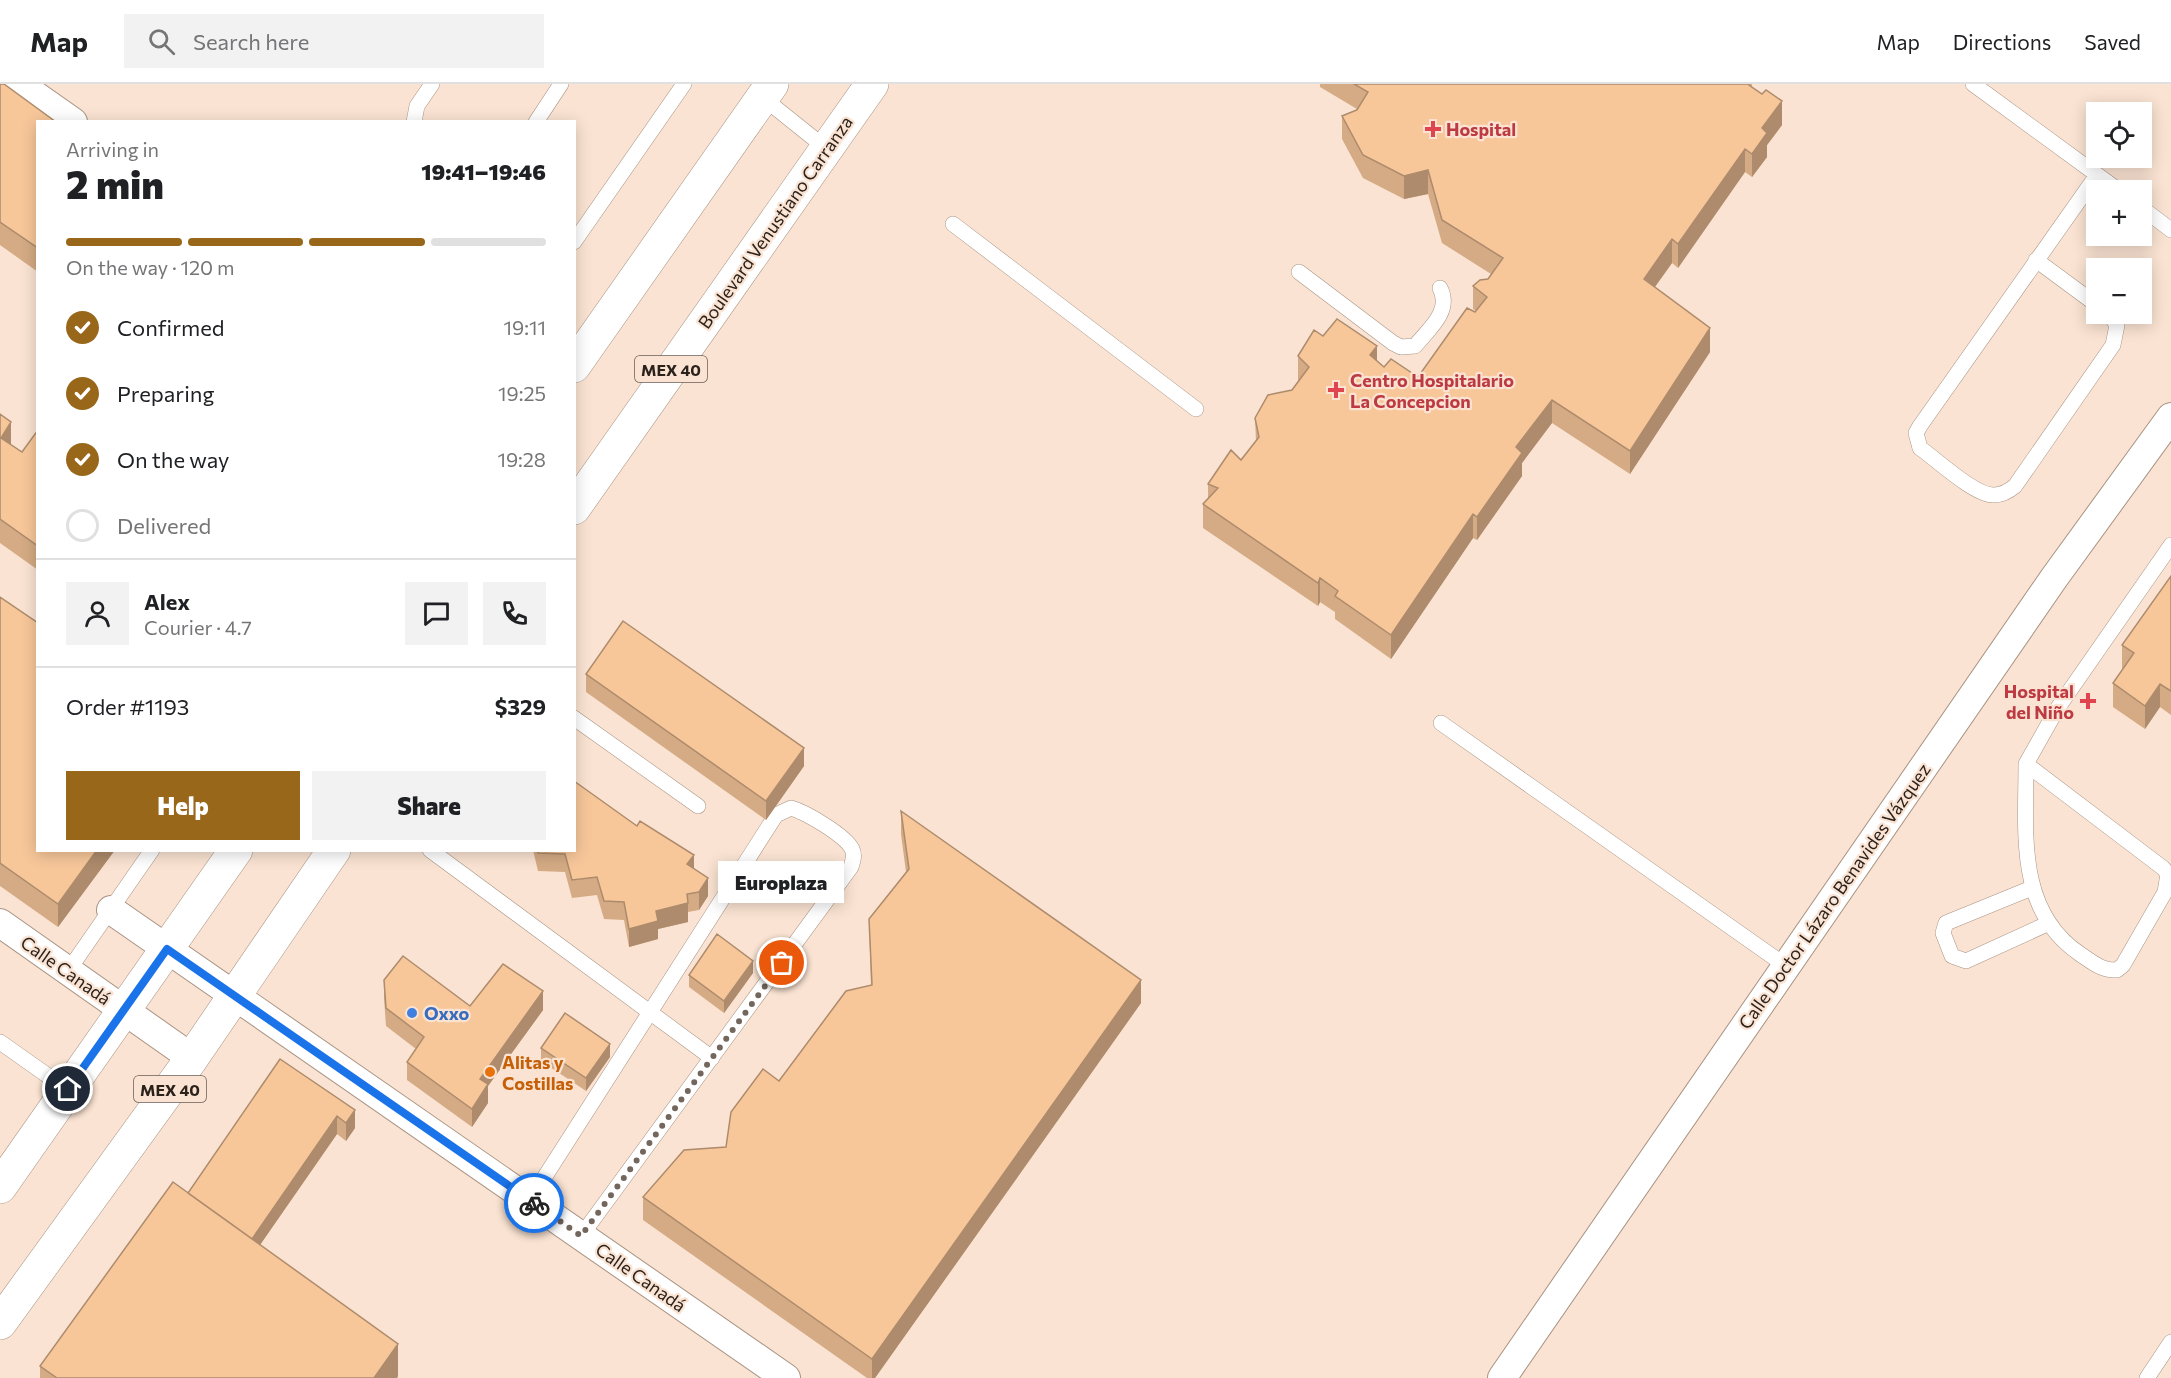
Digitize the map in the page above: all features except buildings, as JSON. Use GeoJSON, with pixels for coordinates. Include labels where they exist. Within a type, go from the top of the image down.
{"type":"FeatureCollection","features":[{"type":"Feature","properties":{"kind":"main road","name":"Boulevard Venustiano Carranza"},"geometry":{"type":"LineString","coordinates":[[576,505],[872,84]]}},
{"type":"Feature","properties":{"kind":"main road"},"geometry":{"type":"LineString","coordinates":[[576,363],[767,91]]}},
{"type":"Feature","properties":{"kind":"main road"},"geometry":{"type":"LineString","coordinates":[[3,1178],[235,852]]}},
{"type":"Feature","properties":{"kind":"main road","name":"MEX 40"},"geometry":{"type":"LineString","coordinates":[[0,1323],[192,1058],[333,852]]}},
{"type":"Feature","properties":{"kind":"street"},"geometry":{"type":"LineString","coordinates":[[19,84],[70,120]]}},
{"type":"Feature","properties":{"kind":"street","name":"Calle Doctor Lázaro Benavides Vázquez"},"geometry":{"type":"LineString","coordinates":[[1502,1378],[2054,578],[2171,417]]}},
{"type":"Feature","properties":{"kind":"street","name":"Calle Canadá"},"geometry":{"type":"LineString","coordinates":[[111,910],[786,1378]]}},
{"type":"Feature","properties":{"kind":"street","name":"Calle Canadá"},"geometry":{"type":"LineString","coordinates":[[0,923],[192,1058]]}},
{"type":"Feature","properties":{"kind":"lane"},"geometry":{"type":"LineString","coordinates":[[414,120],[417,106],[432,84]]}},
{"type":"Feature","properties":{"kind":"lane"},"geometry":{"type":"LineString","coordinates":[[537,120],[561,84]]}},
{"type":"Feature","properties":{"kind":"lane"},"geometry":{"type":"LineString","coordinates":[[576,239],[684,84]]}},
{"type":"Feature","properties":{"kind":"lane"},"geometry":{"type":"LineString","coordinates":[[1973,84],[2104,180]]}},
{"type":"Feature","properties":{"kind":"lane"},"geometry":{"type":"LineString","coordinates":[[767,91],[826,149]]}},
{"type":"Feature","properties":{"kind":"lane"},"geometry":{"type":"LineString","coordinates":[[2097,175],[1920,426],[1916,433],[1920,448],[1981,492],[1993,496],[2006,493],[2015,486],[2113,345],[2116,324]]}},
{"type":"Feature","properties":{"kind":"lane"},"geometry":{"type":"LineString","coordinates":[[2152,216],[2171,230]]}},
{"type":"Feature","properties":{"kind":"lane"},"geometry":{"type":"LineString","coordinates":[[954,224],[1196,409]]}},
{"type":"Feature","properties":{"kind":"lane"},"geometry":{"type":"LineString","coordinates":[[2036,260],[2086,296]]}},
{"type":"Feature","properties":{"kind":"lane"},"geometry":{"type":"LineString","coordinates":[[1299,272],[1393,343],[1409,348],[1415,346],[1442,312],[1445,303],[1440,288]]}},
{"type":"Feature","properties":{"kind":"lane"},"geometry":{"type":"LineString","coordinates":[[2026,764],[2163,867],[2169,881],[2123,965],[2117,970],[2101,968],[2072,949],[2047,924],[2032,888],[2026,844],[2026,764],[2057,709],[2171,546]]}},
{"type":"Feature","properties":{"kind":"lane"},"geometry":{"type":"LineString","coordinates":[[576,719],[698,807]]}},
{"type":"Feature","properties":{"kind":"lane"},"geometry":{"type":"LineString","coordinates":[[1441,723],[1786,966]]}},
{"type":"Feature","properties":{"kind":"lane"},"geometry":{"type":"LineString","coordinates":[[530,1200],[776,815],[784,809],[791,808],[804,812],[848,843],[854,858],[851,867],[581,1236]]}},
{"type":"Feature","properties":{"kind":"lane"},"geometry":{"type":"LineString","coordinates":[[68,971],[151,852]]}},
{"type":"Feature","properties":{"kind":"lane"},"geometry":{"type":"LineString","coordinates":[[433,852],[712,1058]]}},
{"type":"Feature","properties":{"kind":"lane"},"geometry":{"type":"LineString","coordinates":[[2032,888],[1946,923],[1943,933],[1952,956],[1966,961],[2047,924]]}},
{"type":"Feature","properties":{"kind":"lane"},"geometry":{"type":"LineString","coordinates":[[0,1041],[68,1089]]}},
{"type":"Feature","properties":{"kind":"lane"},"geometry":{"type":"LineString","coordinates":[[2147,1378],[2171,1342]]}},
{"type":"Feature","properties":{"kind":"way so far"},"geometry":{"type":"LineString","coordinates":[[534,1203],[581,1236],[782,963]]}},
{"type":"Feature","properties":{"kind":"place","name":"Hospital"},"geometry":{"type":"Point","coordinates":[1433,129]}},
{"type":"Feature","properties":{"kind":"place","name":"Centro Hospitalario La Concepcion"},"geometry":{"type":"Point","coordinates":[1336,390]}},
{"type":"Feature","properties":{"kind":"place","name":"Hospital del Niño"},"geometry":{"type":"Point","coordinates":[2088,701]}},
{"type":"Feature","properties":{"kind":"place","name":"Europlaza"},"geometry":{"type":"Point","coordinates":[782,963]}},
{"type":"Feature","properties":{"kind":"place","name":"Oxxo"},"geometry":{"type":"Point","coordinates":[412,1013]}},
{"type":"Feature","properties":{"kind":"place","name":"Alitas y Costillas"},"geometry":{"type":"Point","coordinates":[490,1072]}},
{"type":"Feature","properties":{"kind":"route"},"geometry":{"type":"LineString","coordinates":[[68,1089],[167,949],[534,1203]]}}]}
